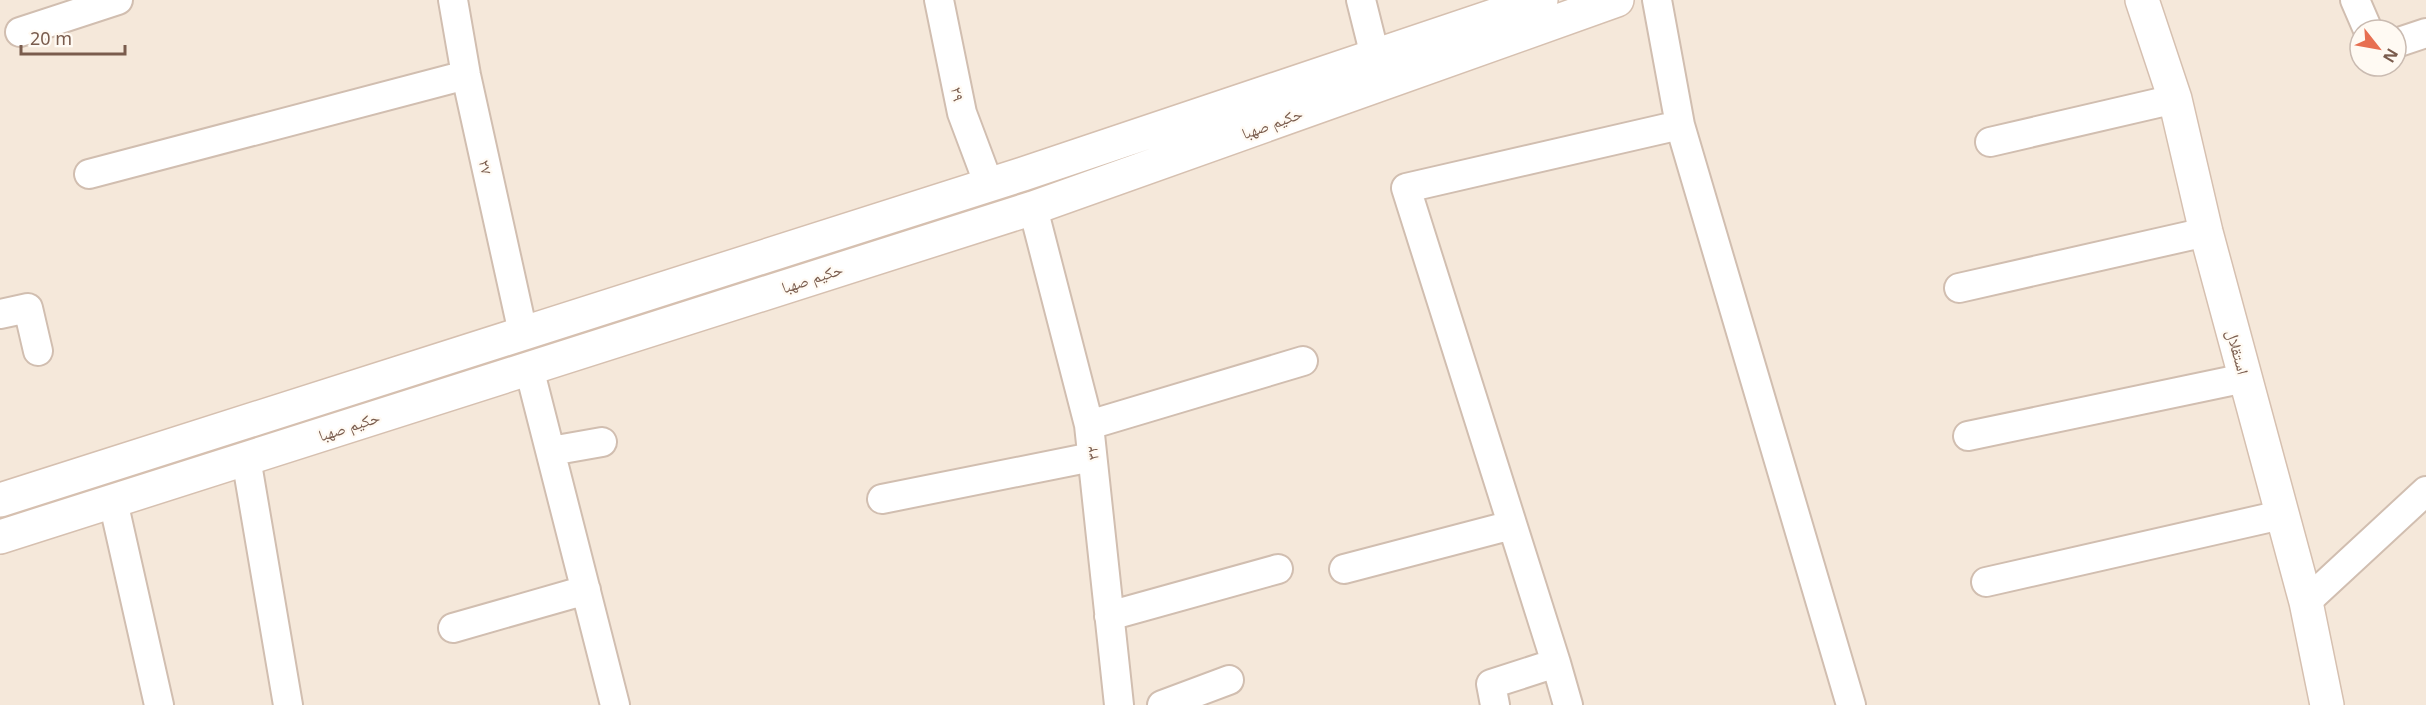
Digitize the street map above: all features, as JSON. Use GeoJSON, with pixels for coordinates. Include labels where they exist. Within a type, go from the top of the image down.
{"type":"FeatureCollection","features":[{"type":"Feature","properties":{"kind":"street"},"geometry":{"type":"LineString","coordinates":[[20,32],[118,0]]}},
{"type":"Feature","properties":{"kind":"street","name":"۲۷"},"geometry":{"type":"LineString","coordinates":[[453,0],[466,75],[524,333]]}},
{"type":"Feature","properties":{"kind":"street","name":"۲۹"},"geometry":{"type":"LineString","coordinates":[[939,0],[962,113],[989,185]]}},
{"type":"Feature","properties":{"kind":"street"},"geometry":{"type":"LineString","coordinates":[[1361,0],[1375,56]]}},
{"type":"Feature","properties":{"kind":"street","name":"حکیم صهبا"},"geometry":{"type":"LineString","coordinates":[[0,500],[989,185],[1541,0]]}},
{"type":"Feature","properties":{"kind":"street","name":"حکیم صهبا"},"geometry":{"type":"LineString","coordinates":[[0,537],[1033,208],[1617,0]]}},
{"type":"Feature","properties":{"kind":"street"},"geometry":{"type":"LineString","coordinates":[[1657,0],[1680,125],[1851,705]]}},
{"type":"Feature","properties":{"kind":"street","name":"استقلال"},"geometry":{"type":"LineString","coordinates":[[2142,0],[2175,99],[2206,232],[2306,602],[2323,703]]}},
{"type":"Feature","properties":{"kind":"street"},"geometry":{"type":"LineString","coordinates":[[2355,0],[2363,18]]}},
{"type":"Feature","properties":{"kind":"street"},"geometry":{"type":"LineString","coordinates":[[2408,39],[2426,33]]}},
{"type":"Feature","properties":{"kind":"street"},"geometry":{"type":"LineString","coordinates":[[89,174],[466,75]]}},
{"type":"Feature","properties":{"kind":"street"},"geometry":{"type":"LineString","coordinates":[[1990,142],[2175,99]]}},
{"type":"Feature","properties":{"kind":"street"},"geometry":{"type":"LineString","coordinates":[[1568,705],[1406,188],[1680,125]]}},
{"type":"Feature","properties":{"kind":"street"},"geometry":{"type":"LineString","coordinates":[[989,185],[1033,208]]}},
{"type":"Feature","properties":{"kind":"street","name":"۳۲"},"geometry":{"type":"LineString","coordinates":[[1033,208],[1089,425],[1119,705]]}},
{"type":"Feature","properties":{"kind":"street"},"geometry":{"type":"LineString","coordinates":[[1959,288],[2206,232]]}},
{"type":"Feature","properties":{"kind":"street"},"geometry":{"type":"LineString","coordinates":[[0,314],[28,308],[38,351]]}},
{"type":"Feature","properties":{"kind":"street"},"geometry":{"type":"LineString","coordinates":[[524,333],[529,368],[615,705]]}},
{"type":"Feature","properties":{"kind":"street"},"geometry":{"type":"LineString","coordinates":[[1089,425],[1303,361]]}},
{"type":"Feature","properties":{"kind":"street"},"geometry":{"type":"LineString","coordinates":[[1968,436],[2245,378]]}},
{"type":"Feature","properties":{"kind":"street"},"geometry":{"type":"LineString","coordinates":[[550,452],[602,442]]}},
{"type":"Feature","properties":{"kind":"street"},"geometry":{"type":"LineString","coordinates":[[882,499],[1092,457]]}},
{"type":"Feature","properties":{"kind":"street"},"geometry":{"type":"LineString","coordinates":[[246,458],[288,705]]}},
{"type":"Feature","properties":{"kind":"street"},"geometry":{"type":"LineString","coordinates":[[105,466],[159,705]]}},
{"type":"Feature","properties":{"kind":"street"},"geometry":{"type":"LineString","coordinates":[[2306,602],[2426,491]]}},
{"type":"Feature","properties":{"kind":"street"},"geometry":{"type":"LineString","coordinates":[[1986,582],[2281,515]]}},
{"type":"Feature","properties":{"kind":"street"},"geometry":{"type":"LineString","coordinates":[[1344,569],[1512,525]]}},
{"type":"Feature","properties":{"kind":"street"},"geometry":{"type":"LineString","coordinates":[[1109,616],[1278,569]]}},
{"type":"Feature","properties":{"kind":"street"},"geometry":{"type":"LineString","coordinates":[[453,628],[586,590]]}},
{"type":"Feature","properties":{"kind":"street"},"geometry":{"type":"LineString","coordinates":[[1495,705],[1491,684],[1556,663]]}},
{"type":"Feature","properties":{"kind":"street"},"geometry":{"type":"LineString","coordinates":[[1162,705],[1229,680]]}},
{"type":"Feature","properties":{"kind":"shaded area"},"geometry":{"type":"Polygon","coordinates":[[[0,0],[2426,0],[2426,705],[0,705],[0,0]]]}}]}
